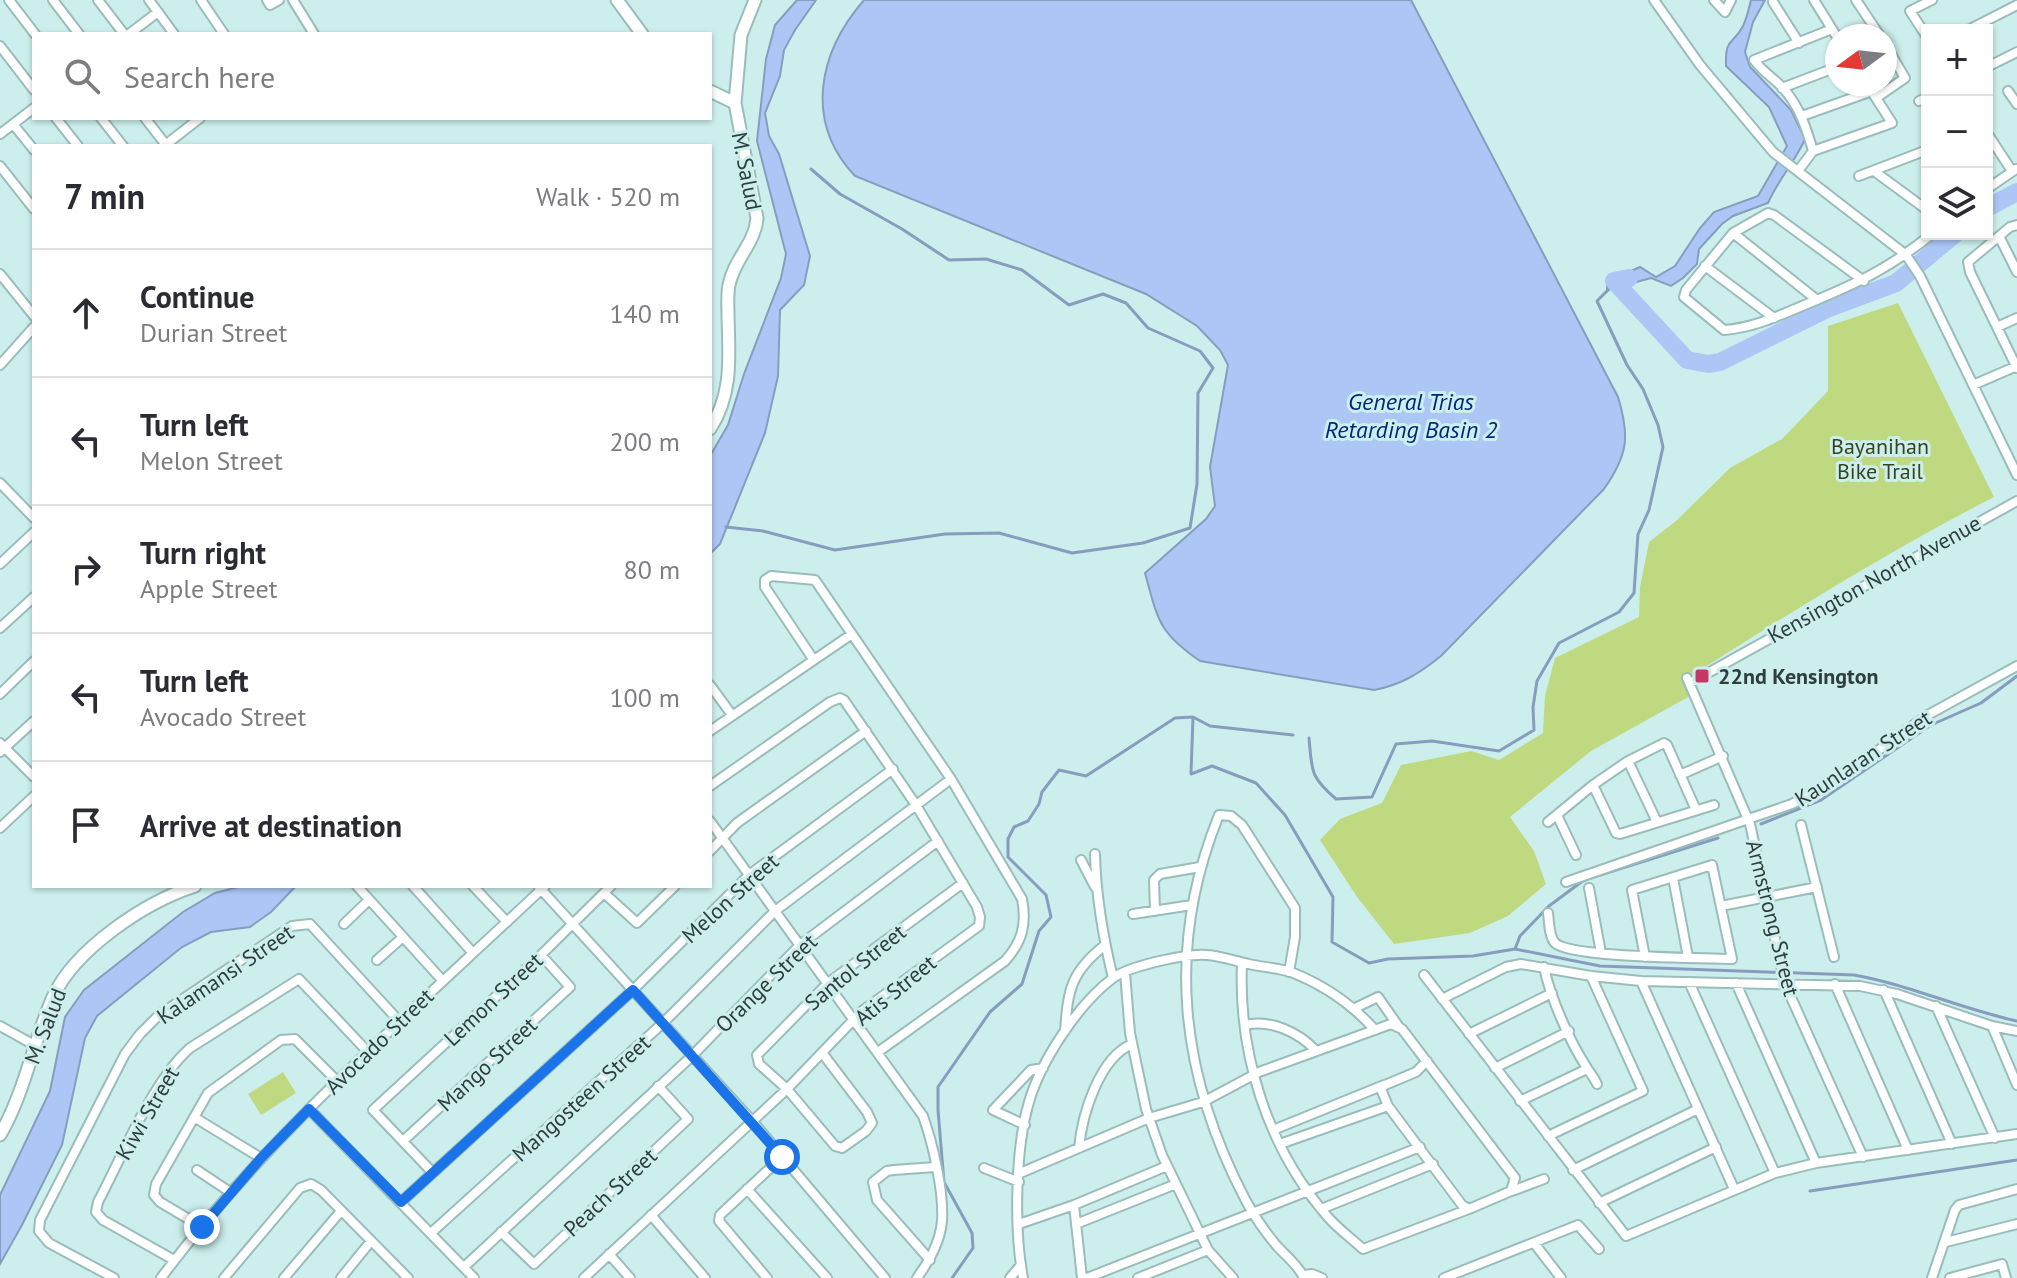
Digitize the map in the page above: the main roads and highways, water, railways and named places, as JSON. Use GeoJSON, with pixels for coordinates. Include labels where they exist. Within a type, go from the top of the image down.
{"type":"FeatureCollection","features":[{"type":"Feature","properties":{"kind":"water"},"geometry":{"type":"Polygon","coordinates":[[[797,0],[816,0],[784,50],[780,76],[765,113],[769,136],[779,154],[810,256],[804,285],[780,310],[778,376],[765,433],[720,544],[712,552],[712,453],[728,425],[781,278],[786,254],[757,141],[766,59],[775,25],[797,0]]]}},
{"type":"Feature","properties":{"kind":"water","name":"General Trias Retarding Basin 2"},"geometry":{"type":"Polygon","coordinates":[[[864,0],[1411,0],[1618,397],[1625,434],[1622,455],[1612,477],[1604,489],[1441,656],[1402,682],[1374,690],[1200,661],[1176,642],[1162,624],[1145,573],[1206,519],[1215,506],[1210,467],[1228,365],[1220,350],[1197,326],[1146,294],[855,176],[828,133],[823,111],[823,88],[827,65],[836,42],[864,0]]]}},
{"type":"Feature","properties":{"kind":"water"},"geometry":{"type":"Polygon","coordinates":[[[1751,0],[1765,0],[1753,22],[1745,52],[1750,67],[1791,110],[1805,139],[1768,203],[1733,216],[1722,224],[1699,249],[1697,264],[1683,278],[1671,286],[1651,278],[1607,290],[1607,282],[1640,267],[1656,277],[1675,266],[1714,212],[1758,196],[1787,146],[1769,107],[1726,66],[1728,45],[1743,26],[1751,0]]]}},
{"type":"Feature","properties":{"kind":"water"},"geometry":{"type":"Polygon","coordinates":[[[234,888],[294,888],[271,912],[250,927],[211,932],[182,947],[97,1016],[85,1038],[62,1145],[0,1264],[0,1195],[50,1091],[65,1017],[84,990],[183,912],[215,893],[234,888]]]}},
{"type":"Feature","properties":{"kind":"waterway"},"geometry":{"type":"LineString","coordinates":[[726,527],[763,531],[835,550],[945,534],[999,533],[1072,553],[1143,543],[1190,528],[1197,484],[1198,393],[1213,368],[1200,351],[1148,328],[1126,303],[1103,294],[1069,305],[1022,270],[986,259],[949,260],[840,194],[811,169]]}},
{"type":"Feature","properties":{"kind":"waterway"},"geometry":{"type":"LineString","coordinates":[[1993,205],[2017,192]]}},
{"type":"Feature","properties":{"kind":"waterway"},"geometry":{"type":"LineString","coordinates":[[1629,278],[1614,281],[1687,360],[1708,364],[1720,362],[1829,308],[1896,283],[1948,240]]}},
{"type":"Feature","properties":{"kind":"waterway"},"geometry":{"type":"LineString","coordinates":[[1309,738],[1314,773],[1321,785],[1336,799],[1372,797],[1396,744],[1432,741],[1499,751],[1534,730],[1533,707],[1537,681],[1559,643],[1619,612],[1634,593],[1638,534],[1649,510],[1663,447],[1658,425],[1643,389],[1627,365],[1597,301],[1610,288]]}},
{"type":"Feature","properties":{"kind":"waterway"},"geometry":{"type":"LineString","coordinates":[[1761,824],[1821,800],[1931,725],[1981,703],[2017,676]]}},
{"type":"Feature","properties":{"kind":"waterway"},"geometry":{"type":"LineString","coordinates":[[1193,717],[1191,774],[1212,766],[1256,783],[1285,815],[1333,897],[1332,942],[1369,963],[1388,959],[1473,956],[1515,949],[1520,936],[1549,906],[1584,880],[1718,838]]}},
{"type":"Feature","properties":{"kind":"waterway"},"geometry":{"type":"LineString","coordinates":[[952,1278],[973,1248],[972,1233],[944,1182],[938,1087],[990,1012],[1022,984],[1039,931],[1051,917],[1046,895],[1008,857],[1008,839],[1014,827],[1028,821],[1039,804],[1042,792],[1059,770],[1086,776],[1175,718],[1193,717],[1210,726],[1293,735]]}},
{"type":"Feature","properties":{"kind":"waterway"},"geometry":{"type":"LineString","coordinates":[[1515,949],[1600,966],[1854,975],[2017,1021]]}},
{"type":"Feature","properties":{"kind":"waterway"},"geometry":{"type":"LineString","coordinates":[[1810,1191],[2017,1160]]}},
{"type":"Feature","properties":{"kind":"place","name":"22nd Kensington"},"geometry":{"type":"Point","coordinates":[1702,676]}},
{"type":"Feature","properties":{"kind":"park label","name":"Bayanihan Bike Trail"},"geometry":{"type":"Point","coordinates":[1880,458]}}]}
